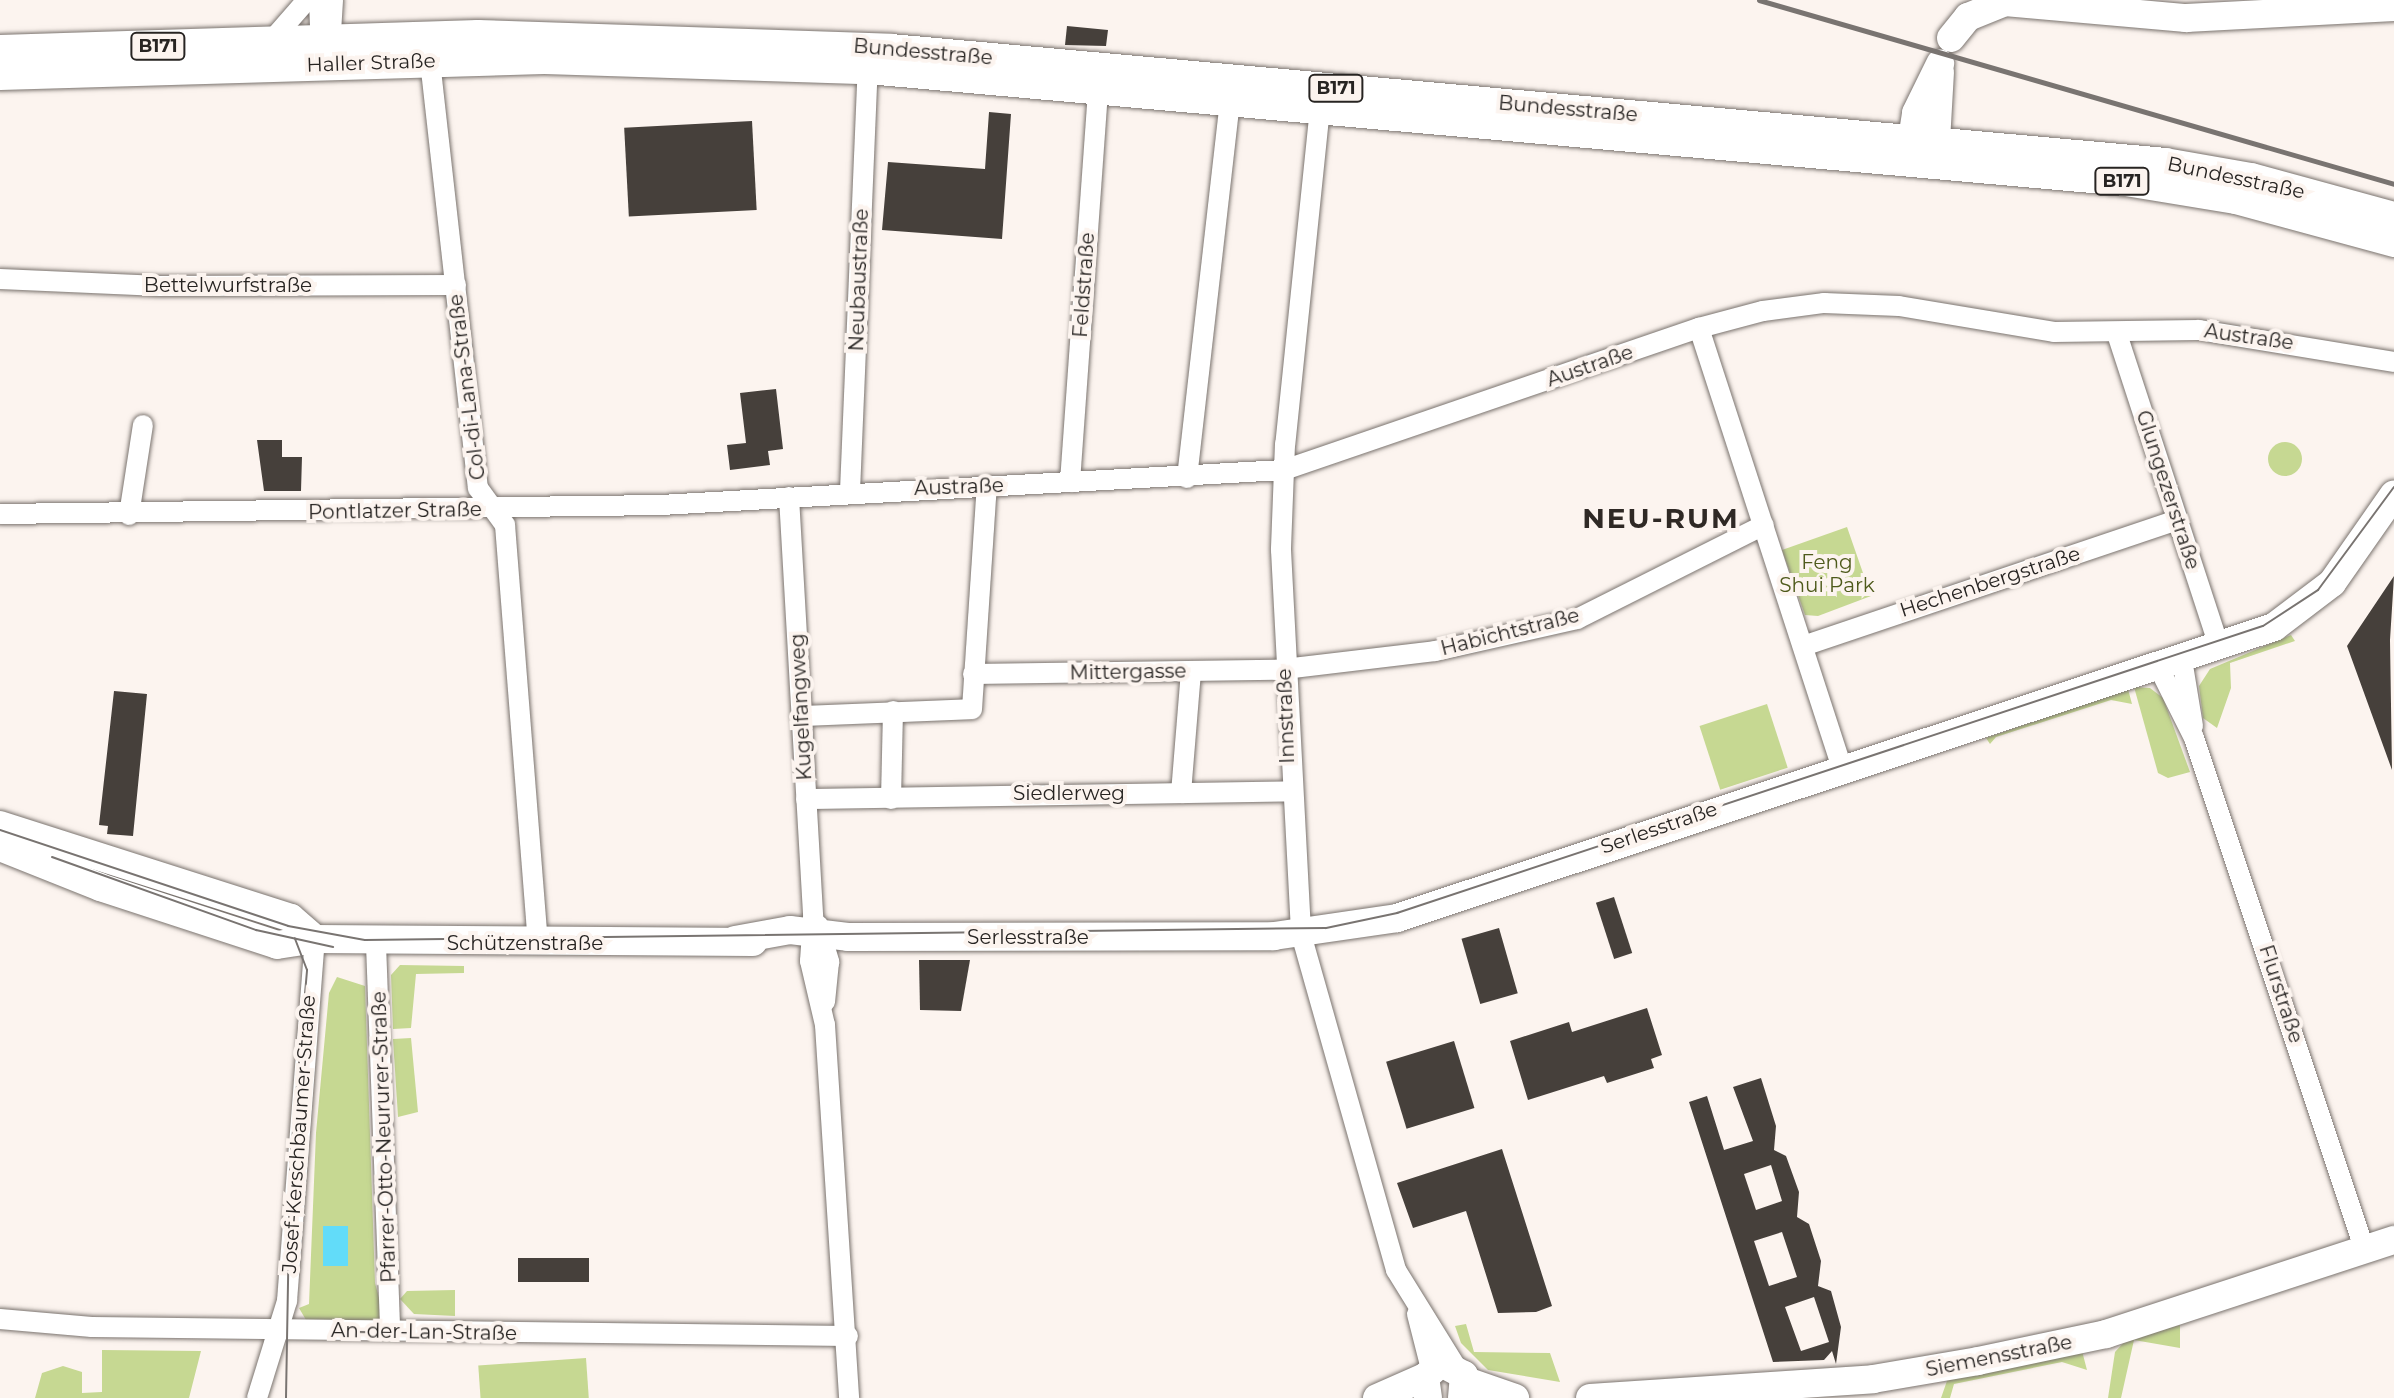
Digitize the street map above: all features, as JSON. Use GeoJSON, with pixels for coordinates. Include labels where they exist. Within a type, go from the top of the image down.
{"type":"FeatureCollection","features":[{"type":"Feature","properties":{"kind":"main road","name":"Haller Straße"},"geometry":{"type":"LineString","coordinates":[[0,50],[272,40],[430,61],[739,52]]}},
{"type":"Feature","properties":{"kind":"main road","name":"Haller Straße"},"geometry":{"type":"LineString","coordinates":[[0,75],[325,45],[739,52]]}},
{"type":"Feature","properties":{"kind":"main road","name":"Bundesstraße"},"geometry":{"type":"LineString","coordinates":[[739,52],[868,69],[1230,101],[2185,166],[2394,217]]}},
{"type":"Feature","properties":{"kind":"main road","name":"Bundesstraße"},"geometry":{"type":"LineString","coordinates":[[739,52],[1923,148],[2178,188],[2394,242]]}},
{"type":"Feature","properties":{"kind":"street"},"geometry":{"type":"LineString","coordinates":[[272,40],[307,0]]}},
{"type":"Feature","properties":{"kind":"street"},"geometry":{"type":"LineString","coordinates":[[319,0],[325,45]]}},
{"type":"Feature","properties":{"kind":"street"},"geometry":{"type":"LineString","coordinates":[[325,45],[333,0]]}},
{"type":"Feature","properties":{"kind":"street"},"geometry":{"type":"LineString","coordinates":[[1951,38],[1968,17],[2005,2],[2186,18],[2394,7]]}},
{"type":"Feature","properties":{"kind":"street","name":"Col-di-Lana-Straße"},"geometry":{"type":"LineString","coordinates":[[430,61],[478,488],[505,525],[538,944]]}},
{"type":"Feature","properties":{"kind":"street","name":"Neubaustraße"},"geometry":{"type":"LineString","coordinates":[[850,491],[868,69]]}},
{"type":"Feature","properties":{"kind":"street","name":"Feldstraße"},"geometry":{"type":"LineString","coordinates":[[1070,482],[1098,89]]}},
{"type":"Feature","properties":{"kind":"street"},"geometry":{"type":"LineString","coordinates":[[1187,478],[1230,101]]}},
{"type":"Feature","properties":{"kind":"street","name":"Innstraße"},"geometry":{"type":"LineString","coordinates":[[1320,108],[1284,470],[1284,670],[1289,791],[1301,934],[1396,1270],[1415,1306],[1444,1381]]}},
{"type":"Feature","properties":{"kind":"street","name":"Bettelwurfstraße"},"geometry":{"type":"LineString","coordinates":[[0,279],[160,286],[456,285]]}},
{"type":"Feature","properties":{"kind":"street","name":"Austraße"},"geometry":{"type":"LineString","coordinates":[[789,497],[850,491],[1187,478],[1284,470],[1699,328],[1824,303],[1899,306],[2054,332],[2117,334],[2199,330],[2394,362]]}},
{"type":"Feature","properties":{"kind":"street"},"geometry":{"type":"LineString","coordinates":[[1699,328],[1842,767]]}},
{"type":"Feature","properties":{"kind":"street","name":"Glungezerstraße"},"geometry":{"type":"LineString","coordinates":[[2117,334],[2219,646]]}},
{"type":"Feature","properties":{"kind":"street"},"geometry":{"type":"LineString","coordinates":[[129,515],[143,425]]}},
{"type":"Feature","properties":{"kind":"street"},"geometry":{"type":"LineString","coordinates":[[801,716],[972,709],[987,486]]}},
{"type":"Feature","properties":{"kind":"street","name":"Serlesstraße"},"geometry":{"type":"LineString","coordinates":[[821,935],[1301,934],[1397,918],[1842,767],[2274,627],[2312,602],[2344,569],[2394,494]]}},
{"type":"Feature","properties":{"kind":"street","name":"Pontlatzer Straße"},"geometry":{"type":"LineString","coordinates":[[0,514],[493,510],[789,497]]}},
{"type":"Feature","properties":{"kind":"street","name":"Kugelfangweg"},"geometry":{"type":"LineString","coordinates":[[789,497],[806,799],[821,935],[848,1336],[849,1398]]}},
{"type":"Feature","properties":{"kind":"street","name":"Hechenbergstraße"},"geometry":{"type":"LineString","coordinates":[[1803,646],[2177,520]]}},
{"type":"Feature","properties":{"kind":"street","name":"Habichtstraße"},"geometry":{"type":"LineString","coordinates":[[1284,670],[1362,664],[1577,619],[1764,525]]}},
{"type":"Feature","properties":{"kind":"street","name":"Flurstraße"},"geometry":{"type":"LineString","coordinates":[[2170,662],[2365,1251]]}},
{"type":"Feature","properties":{"kind":"street","name":"Mittergasse"},"geometry":{"type":"LineString","coordinates":[[973,674],[1284,670]]}},
{"type":"Feature","properties":{"kind":"street"},"geometry":{"type":"LineString","coordinates":[[1181,793],[1191,671]]}},
{"type":"Feature","properties":{"kind":"street"},"geometry":{"type":"LineString","coordinates":[[891,799],[893,711]]}},
{"type":"Feature","properties":{"kind":"street","name":"Siedlerweg"},"geometry":{"type":"LineString","coordinates":[[806,799],[1289,791]]}},
{"type":"Feature","properties":{"kind":"street"},"geometry":{"type":"LineString","coordinates":[[0,825],[291,918],[315,939]]}},
{"type":"Feature","properties":{"kind":"street","name":"Schützenstraße"},"geometry":{"type":"LineString","coordinates":[[0,847],[277,945],[315,939],[376,944],[538,944],[821,935]]}},
{"type":"Feature","properties":{"kind":"street","name":"Josef-Kerschbaumer-Straße"},"geometry":{"type":"LineString","coordinates":[[257,1398],[279,1329],[315,939]]}},
{"type":"Feature","properties":{"kind":"street","name":"Pfarrer-Otto-Neururer-Straße"},"geometry":{"type":"LineString","coordinates":[[376,944],[390,1330]]}},
{"type":"Feature","properties":{"kind":"street","name":"Siemensstraße"},"geometry":{"type":"LineString","coordinates":[[1590,1398],[1720,1394],[1873,1379],[2092,1338],[2394,1240]]}},
{"type":"Feature","properties":{"kind":"street","name":"An-der-Lan-Straße"},"geometry":{"type":"LineString","coordinates":[[0,1319],[92,1327],[848,1336]]}},
{"type":"Feature","properties":{"kind":"street"},"geometry":{"type":"LineString","coordinates":[[1377,1398],[1444,1381],[1515,1398]]}},
{"type":"Feature","properties":{"kind":"green space"},"geometry":{"type":"Polygon","coordinates":[[[2285,442],[2297,447],[2302,459],[2297,471],[2285,476],[2273,471],[2268,459],[2273,447],[2285,442]]]}},
{"type":"Feature","properties":{"kind":"green space","name":"Feng Shui Park"},"geometry":{"type":"Polygon","coordinates":[[[1847,527],[1871,596],[1818,616],[1805,615],[1782,550],[1847,527]]]}},
{"type":"Feature","properties":{"kind":"green space"},"geometry":{"type":"Polygon","coordinates":[[[2291,635],[2295,641],[2230,663],[2231,688],[2217,728],[2203,718],[2199,686],[2210,669],[2291,635]]]}},
{"type":"Feature","properties":{"kind":"green space"},"geometry":{"type":"Polygon","coordinates":[[[2134,687],[2150,688],[2163,698],[2190,772],[2168,778],[2158,773],[2134,687]]]}},
{"type":"Feature","properties":{"kind":"green space"},"geometry":{"type":"Polygon","coordinates":[[[2128,689],[2132,704],[2111,700],[1996,737],[1990,744],[1986,738],[2128,689]]]}},
{"type":"Feature","properties":{"kind":"green space"},"geometry":{"type":"Polygon","coordinates":[[[1767,704],[1788,768],[1720,790],[1699,726],[1767,704]]]}},
{"type":"Feature","properties":{"kind":"green space"},"geometry":{"type":"Polygon","coordinates":[[[400,965],[464,966],[464,973],[416,974],[411,1028],[393,1029],[391,975],[400,965]]]}},
{"type":"Feature","properties":{"kind":"green space"},"geometry":{"type":"Polygon","coordinates":[[[337,977],[365,986],[375,1283],[384,1316],[379,1322],[306,1320],[299,1308],[309,1304],[316,1133],[329,993],[337,977]]]}},
{"type":"Feature","properties":{"kind":"green space"},"geometry":{"type":"Polygon","coordinates":[[[411,1038],[418,1112],[398,1117],[393,1039],[411,1038]]]}},
{"type":"Feature","properties":{"kind":"green space"},"geometry":{"type":"Polygon","coordinates":[[[455,1290],[455,1316],[414,1314],[400,1299],[407,1291],[455,1290]]]}},
{"type":"Feature","properties":{"kind":"green space"},"geometry":{"type":"Polygon","coordinates":[[[1466,1324],[1474,1352],[1550,1353],[1560,1382],[1488,1370],[1461,1343],[1455,1326],[1466,1324]]]}},
{"type":"Feature","properties":{"kind":"green space"},"geometry":{"type":"Polygon","coordinates":[[[2180,1325],[2180,1348],[2134,1340],[2121,1398],[2108,1398],[2115,1352],[2126,1340],[2180,1325]]]}},
{"type":"Feature","properties":{"kind":"green space"},"geometry":{"type":"Polygon","coordinates":[[[102,1350],[201,1351],[189,1398],[35,1398],[42,1373],[63,1366],[82,1372],[82,1393],[102,1392],[102,1350]]]}},
{"type":"Feature","properties":{"kind":"green space"},"geometry":{"type":"Polygon","coordinates":[[[2082,1351],[2087,1370],[2062,1362],[1954,1384],[1950,1398],[1941,1398],[1948,1378],[2082,1351]]]}},
{"type":"Feature","properties":{"kind":"green space"},"geometry":{"type":"Polygon","coordinates":[[[586,1358],[589,1398],[481,1398],[478,1366],[586,1358]]]}},
{"type":"Feature","properties":{"kind":"water"},"geometry":{"type":"Polygon","coordinates":[[[323,1226],[348,1226],[348,1266],[323,1266],[323,1226]]]}},
{"type":"Feature","properties":{"kind":"building"},"geometry":{"type":"Polygon","coordinates":[[[1067,26],[1108,30],[1106,46],[1065,45],[1067,26]]]}},
{"type":"Feature","properties":{"kind":"building"},"geometry":{"type":"Polygon","coordinates":[[[989,112],[1011,114],[1002,239],[882,230],[888,162],[985,169],[989,112]]]}},
{"type":"Feature","properties":{"kind":"building"},"geometry":{"type":"Polygon","coordinates":[[[752,121],[757,210],[629,217],[624,128],[752,121]]]}},
{"type":"Feature","properties":{"kind":"building"},"geometry":{"type":"Polygon","coordinates":[[[776,389],[783,449],[768,451],[770,465],[730,470],[727,445],[746,443],[740,393],[776,389]]]}},
{"type":"Feature","properties":{"kind":"building"},"geometry":{"type":"Polygon","coordinates":[[[257,440],[282,440],[282,457],[302,457],[301,491],[264,491],[257,440]]]}},
{"type":"Feature","properties":{"kind":"building"},"geometry":{"type":"Polygon","coordinates":[[[2394,576],[2390,640],[2392,770],[2347,646],[2394,576]]]}},
{"type":"Feature","properties":{"kind":"building"},"geometry":{"type":"Polygon","coordinates":[[[114,691],[147,694],[133,836],[107,834],[108,826],[99,825],[114,691]]]}},
{"type":"Feature","properties":{"kind":"building"},"geometry":{"type":"Polygon","coordinates":[[[1614,897],[1632,953],[1614,959],[1596,903],[1614,897]]]}},
{"type":"Feature","properties":{"kind":"building"},"geometry":{"type":"Polygon","coordinates":[[[1499,928],[1518,993],[1480,1004],[1462,939],[1499,928]]]}},
{"type":"Feature","properties":{"kind":"building"},"geometry":{"type":"Polygon","coordinates":[[[919,960],[970,960],[961,1011],[920,1010],[919,960]]]}},
{"type":"Feature","properties":{"kind":"building"},"geometry":{"type":"Polygon","coordinates":[[[1647,1008],[1662,1055],[1651,1059],[1654,1068],[1607,1083],[1604,1076],[1528,1100],[1510,1041],[1569,1022],[1572,1032],[1647,1008]]]}},
{"type":"Feature","properties":{"kind":"building"},"geometry":{"type":"Polygon","coordinates":[[[1454,1041],[1474,1108],[1407,1129],[1386,1062],[1454,1041]]]}},
{"type":"Feature","properties":{"kind":"building"},"geometry":{"type":"Polygon","coordinates":[[[1761,1078],[1776,1126],[1774,1150],[1786,1156],[1799,1192],[1797,1217],[1809,1224],[1821,1261],[1818,1286],[1831,1291],[1841,1327],[1836,1364],[1832,1351],[1824,1360],[1773,1362],[1689,1102],[1707,1096],[1724,1150],[1753,1141],[1733,1087],[1761,1078]],[[1771,1165],[1744,1174],[1756,1210],[1782,1201],[1771,1165]],[[1782,1232],[1754,1241],[1769,1286],[1797,1277],[1782,1232]],[[1814,1297],[1785,1307],[1801,1351],[1829,1342],[1814,1297]]]}},
{"type":"Feature","properties":{"kind":"building"},"geometry":{"type":"Polygon","coordinates":[[[1502,1149],[1552,1306],[1536,1312],[1498,1313],[1466,1211],[1413,1228],[1397,1183],[1502,1149]]]}},
{"type":"Feature","properties":{"kind":"building"},"geometry":{"type":"Polygon","coordinates":[[[518,1258],[589,1258],[589,1282],[518,1282],[518,1258]]]}},
{"type":"Feature","properties":{"kind":"tram line"},"geometry":{"type":"LineString","coordinates":[[0,830],[288,926],[365,940],[1326,928],[1397,913],[2263,626],[2318,590],[2394,487]]}},
{"type":"Feature","properties":{"kind":"tram line"},"geometry":{"type":"LineString","coordinates":[[52,857],[256,930],[333,947]]}},
{"type":"Feature","properties":{"kind":"tram line"},"geometry":{"type":"LineString","coordinates":[[286,1398],[290,1165],[307,970],[295,938]]}},
{"type":"Feature","properties":{"kind":"railway"},"geometry":{"type":"LineString","coordinates":[[1759,0],[2394,184]]}},
{"type":"Feature","properties":{"kind":"district","name":"NEU-RUM"},"geometry":{"type":"Point","coordinates":[1661,518]}}]}
